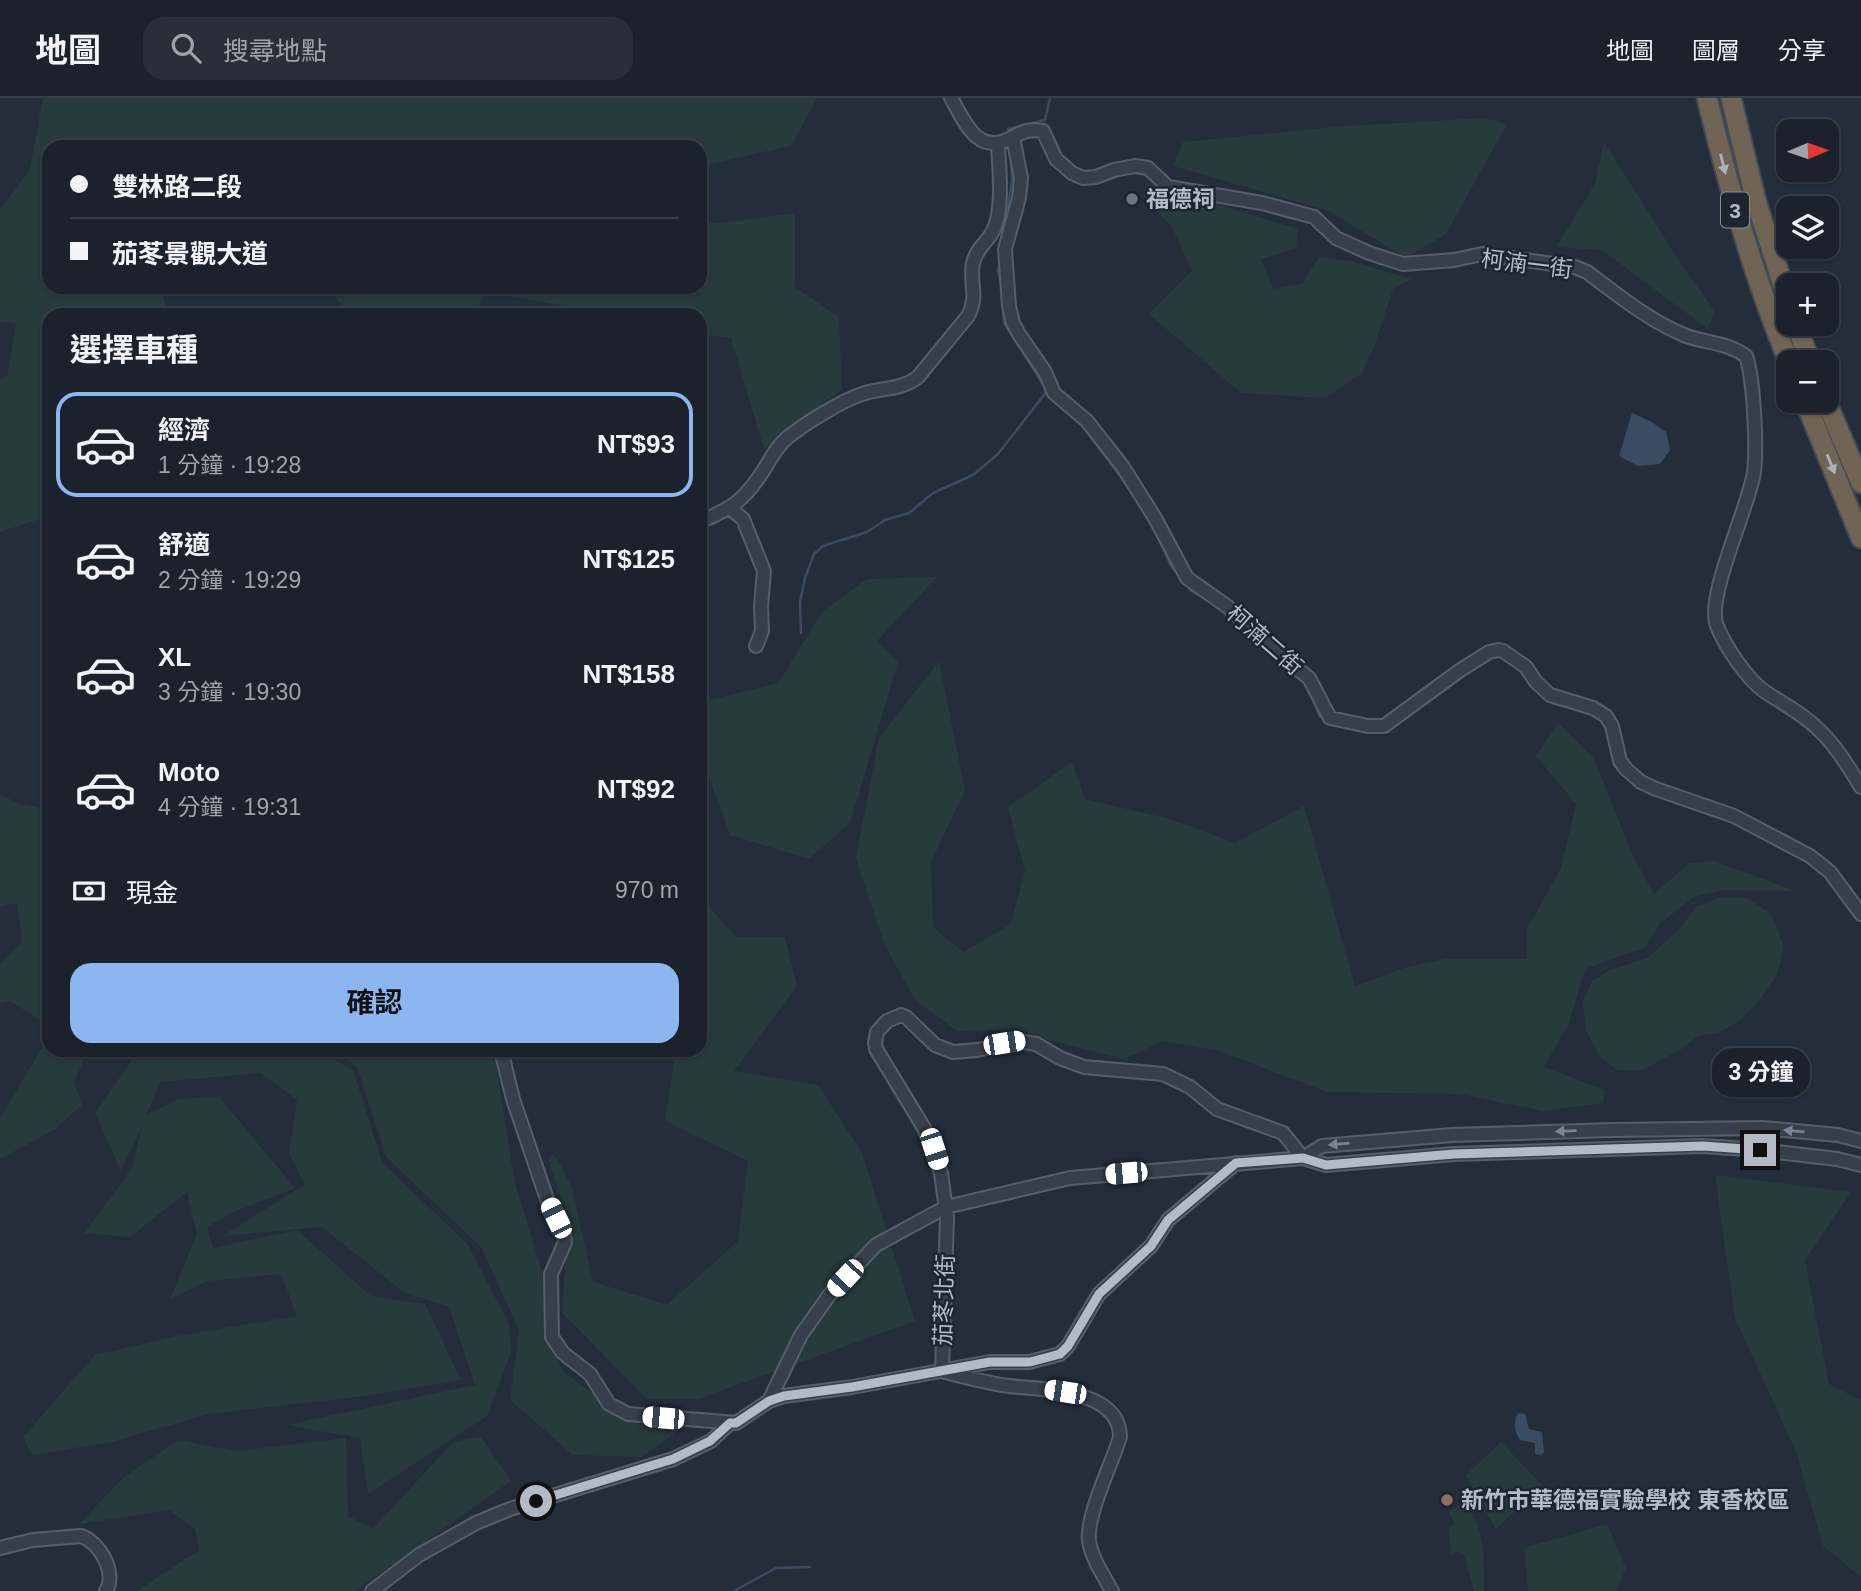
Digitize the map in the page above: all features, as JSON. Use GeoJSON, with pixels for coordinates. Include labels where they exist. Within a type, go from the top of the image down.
{"type":"FeatureCollection","features":[{"type":"Feature","properties":{"kind":"highway","name":"3"},"geometry":{"type":"LineString","coordinates":[[1707,98],[1734,207],[1784,350]]}},
{"type":"Feature","properties":{"kind":"highway","name":"3"},"geometry":{"type":"LineString","coordinates":[[1731,98],[1756,201],[1779,273]]}},
{"type":"Feature","properties":{"kind":"highway"},"geometry":{"type":"LineString","coordinates":[[1810,413],[1861,538]]}},
{"type":"Feature","properties":{"kind":"highway"},"geometry":{"type":"LineString","coordinates":[[1831,413],[1861,483]]}},
{"type":"Feature","properties":{"kind":"street"},"geometry":{"type":"LineString","coordinates":[[707,519],[731,509],[745,497],[787,438],[846,400],[864,393],[909,384],[918,377],[968,316],[973,306],[972,264],[981,245],[993,231],[998,208],[998,144],[978,138],[967,129],[951,98]]}},
{"type":"Feature","properties":{"kind":"street","name":"柯湳一街"},"geometry":{"type":"LineString","coordinates":[[998,144],[1023,130],[1043,131],[1056,159],[1072,173],[1083,178],[1135,166],[1148,168],[1168,187],[1262,203],[1314,217],[1336,238],[1368,253],[1403,264],[1454,260],[1482,254],[1575,267],[1587,272],[1659,323],[1686,336],[1724,345],[1746,356],[1750,367],[1754,472],[1748,500],[1723,576],[1715,610],[1716,621],[1741,666],[1762,689],[1822,732],[1861,787]]}},
{"type":"Feature","properties":{"kind":"street","name":"柯湳二街"},"geometry":{"type":"LineString","coordinates":[[1013,137],[1021,178],[1005,249],[1009,306],[1019,334],[1045,372],[1054,393],[1087,421],[1123,467],[1156,518],[1187,578],[1228,607],[1270,647],[1309,678],[1330,718],[1368,726],[1384,726],[1489,652],[1503,652],[1526,667],[1535,682],[1550,695],[1593,708],[1606,716],[1612,726],[1620,761],[1641,782],[1734,816],[1810,856],[1830,872],[1861,914]]}},
{"type":"Feature","properties":{"kind":"street"},"geometry":{"type":"LineString","coordinates":[[731,509],[743,519],[764,571],[762,631],[756,646]]}},
{"type":"Feature","properties":{"kind":"street","name":"茄苳北街"},"geometry":{"type":"LineString","coordinates":[[372,1591],[419,1555],[475,1523],[673,1459],[710,1441],[730,1423],[736,1423],[769,1401],[784,1396],[942,1371],[946,1207],[941,1172],[925,1128],[876,1049],[877,1032],[887,1021],[901,1015],[906,1017],[935,1045],[954,1052],[1018,1041],[1036,1044],[1060,1058],[1084,1066],[1163,1074],[1190,1087],[1217,1109],[1283,1133],[1303,1158]]}},
{"type":"Feature","properties":{"kind":"street"},"geometry":{"type":"LineString","coordinates":[[502,1057],[513,1099],[548,1202],[564,1235],[565,1242],[551,1274],[550,1326],[557,1347],[590,1374],[609,1404],[618,1410],[636,1415],[730,1423]]}},
{"type":"Feature","properties":{"kind":"street"},"geometry":{"type":"LineString","coordinates":[[1303,1158],[1322,1146],[1452,1135],[1612,1130],[1763,1128],[1838,1135],[1861,1141]]}},
{"type":"Feature","properties":{"kind":"street"},"geometry":{"type":"LineString","coordinates":[[769,1401],[801,1335],[830,1294],[876,1245],[946,1207],[1070,1178],[1303,1158],[1326,1165],[1454,1154],[1703,1146],[1838,1159],[1861,1165]]}},
{"type":"Feature","properties":{"kind":"street"},"geometry":{"type":"LineString","coordinates":[[942,1371],[990,1362],[1030,1362],[1060,1354],[1068,1346],[1099,1294],[1151,1246],[1168,1220],[1236,1163]]}},
{"type":"Feature","properties":{"kind":"street"},"geometry":{"type":"LineString","coordinates":[[942,1371],[1009,1386],[1065,1392],[1096,1400],[1116,1420],[1120,1437],[1093,1514],[1089,1540],[1095,1559],[1112,1591]]}},
{"type":"Feature","properties":{"kind":"street"},"geometry":{"type":"LineString","coordinates":[[0,1548],[81,1535],[89,1538],[109,1568],[110,1584],[106,1591]]}},
{"type":"Feature","properties":{"kind":"green space"},"geometry":{"type":"Polygon","coordinates":[[[43,98],[817,98],[791,146],[707,164],[707,140],[42,140],[42,294],[163,294],[166,308],[42,308],[42,518],[0,532],[0,379],[7,377],[16,323],[0,322],[0,210],[30,169],[43,98]]]}},
{"type":"Feature","properties":{"kind":"green space"},"geometry":{"type":"Polygon","coordinates":[[[1485,118],[1507,124],[1446,234],[1406,258],[1329,211],[1173,166],[1183,142],[1346,126],[1485,118]]]}},
{"type":"Feature","properties":{"kind":"green space"},"geometry":{"type":"Polygon","coordinates":[[[1604,142],[1681,264],[1715,311],[1708,329],[1602,250],[1556,247],[1595,184],[1604,142]]]}},
{"type":"Feature","properties":{"kind":"green space"},"geometry":{"type":"Polygon","coordinates":[[[1147,183],[1298,229],[1296,248],[1261,259],[1273,289],[1302,284],[1319,257],[1351,261],[1411,279],[1393,289],[1374,347],[1362,373],[1325,398],[1241,393],[1149,314],[1192,271],[1172,227],[1142,195],[1147,183]]]}},
{"type":"Feature","properties":{"kind":"green space"},"geometry":{"type":"Polygon","coordinates":[[[795,213],[795,287],[839,317],[842,389],[764,449],[731,338],[707,335],[707,308],[577,308],[497,294],[707,294],[707,222],[795,213]]]}},
{"type":"Feature","properties":{"kind":"green space"},"geometry":{"type":"Polygon","coordinates":[[[333,294],[485,294],[478,308],[345,308],[333,294]]]}},
{"type":"Feature","properties":{"kind":"green space"},"geometry":{"type":"Polygon","coordinates":[[[937,577],[877,641],[898,662],[850,823],[809,859],[730,835],[707,771],[707,701],[778,683],[823,611],[867,579],[937,577]]]}},
{"type":"Feature","properties":{"kind":"green space"},"geometry":{"type":"Polygon","coordinates":[[[939,661],[965,790],[931,862],[933,927],[963,952],[1011,924],[1025,871],[1008,807],[1072,762],[1085,799],[1170,819],[1235,843],[1304,806],[1355,986],[1407,967],[1445,959],[1526,959],[1527,929],[1561,868],[1576,804],[1536,756],[1558,723],[1594,758],[1632,854],[1654,894],[1689,863],[1714,861],[1796,891],[1723,890],[1694,897],[1659,924],[1646,947],[1585,969],[1569,1023],[1544,1067],[1605,1090],[1603,1103],[1543,1111],[1460,1094],[1327,1092],[1220,1051],[1164,1041],[1123,1059],[1048,1040],[1017,1029],[957,1031],[916,1001],[885,946],[856,858],[879,738],[939,661]]]}},
{"type":"Feature","properties":{"kind":"green space"},"geometry":{"type":"Polygon","coordinates":[[[0,795],[21,804],[42,808],[42,1022],[10,1001],[0,1003],[0,964],[22,942],[17,903],[0,907],[0,795]]]}},
{"type":"Feature","properties":{"kind":"green space"},"geometry":{"type":"Polygon","coordinates":[[[1718,898],[1747,898],[1771,914],[1784,947],[1777,975],[1756,1005],[1739,1021],[1720,1032],[1698,1036],[1680,1050],[1642,1070],[1617,1070],[1601,1058],[1586,1030],[1583,1001],[1592,981],[1608,971],[1648,958],[1681,927],[1696,907],[1718,898]]]}},
{"type":"Feature","properties":{"kind":"green space"},"geometry":{"type":"Polygon","coordinates":[[[707,904],[736,937],[785,937],[797,986],[734,1071],[818,1085],[862,1153],[915,1321],[698,1399],[647,1399],[562,1313],[568,1220],[548,1158],[553,1155],[557,1158],[572,1188],[593,1282],[667,1305],[738,1241],[748,1161],[665,1121],[675,1057],[707,1057],[707,904]]]}},
{"type":"Feature","properties":{"kind":"green space"},"geometry":{"type":"Polygon","coordinates":[[[42,1048],[42,1057],[85,1057],[74,1082],[82,1105],[54,1130],[0,1159],[0,1118],[42,1048]]]}},
{"type":"Feature","properties":{"kind":"green space"},"geometry":{"type":"Polygon","coordinates":[[[134,1057],[330,1057],[353,1070],[382,1162],[468,1245],[509,1324],[511,1352],[487,1416],[368,1494],[360,1438],[286,1425],[475,1385],[449,1306],[406,1294],[322,1227],[222,1236],[305,1185],[289,1154],[297,1100],[260,1073],[161,1082],[146,1115],[179,1099],[219,1097],[295,1188],[231,1213],[207,1227],[213,1248],[297,1230],[371,1296],[425,1304],[461,1380],[356,1397],[209,1414],[111,1442],[32,1455],[23,1437],[95,1355],[177,1336],[297,1316],[281,1274],[207,1281],[170,1299],[197,1234],[187,1192],[130,1237],[84,1233],[132,1169],[142,1126],[121,1171],[95,1113],[134,1057]]]}},
{"type":"Feature","properties":{"kind":"green space"},"geometry":{"type":"Polygon","coordinates":[[[342,1057],[495,1057],[514,1180],[543,1275],[546,1335],[563,1371],[619,1414],[684,1427],[642,1457],[573,1455],[510,1400],[519,1330],[481,1247],[386,1157],[357,1066],[342,1057]]]}},
{"type":"Feature","properties":{"kind":"green space"},"geometry":{"type":"Polygon","coordinates":[[[1715,1175],[1851,1192],[1805,1260],[1829,1384],[1861,1400],[1861,1577],[1823,1546],[1796,1452],[1735,1318],[1715,1175]]]}},
{"type":"Feature","properties":{"kind":"green space"},"geometry":{"type":"Polygon","coordinates":[[[481,1437],[511,1481],[355,1591],[137,1591],[199,1550],[195,1529],[169,1510],[79,1524],[123,1478],[178,1440],[237,1451],[346,1438],[348,1516],[373,1529],[453,1442],[481,1437]]]}},
{"type":"Feature","properties":{"kind":"green space"},"geometry":{"type":"Polygon","coordinates":[[[1501,1442],[1542,1485],[1496,1529],[1466,1475],[1501,1442]]]}},
{"type":"Feature","properties":{"kind":"green space"},"geometry":{"type":"Polygon","coordinates":[[[1465,1500],[1480,1533],[1484,1591],[1474,1591],[1464,1555],[1457,1551],[1451,1555],[1449,1528],[1454,1523],[1449,1512],[1465,1500]]]}},
{"type":"Feature","properties":{"kind":"green space"},"geometry":{"type":"Polygon","coordinates":[[[1607,1524],[1626,1568],[1616,1591],[1528,1591],[1524,1548],[1607,1524]]]}},
{"type":"Feature","properties":{"kind":"water"},"geometry":{"type":"Polygon","coordinates":[[[1632,413],[1666,432],[1670,450],[1660,464],[1638,466],[1619,456],[1632,413]]]}},
{"type":"Feature","properties":{"kind":"water"},"geometry":{"type":"Polygon","coordinates":[[[1518,1413],[1525,1414],[1529,1429],[1542,1432],[1544,1453],[1535,1454],[1535,1443],[1520,1440],[1515,1427],[1518,1413]]]}},
{"type":"Feature","properties":{"kind":"waterway"},"geometry":{"type":"LineString","coordinates":[[1008,133],[1008,129],[1045,120],[1050,98]]}},
{"type":"Feature","properties":{"kind":"waterway"},"geometry":{"type":"LineString","coordinates":[[1005,227],[1012,180],[1010,151]]}},
{"type":"Feature","properties":{"kind":"waterway"},"geometry":{"type":"LineString","coordinates":[[1000,262],[998,271],[1002,286]]}},
{"type":"Feature","properties":{"kind":"waterway"},"geometry":{"type":"LineString","coordinates":[[1003,306],[1004,323],[1046,389]]}},
{"type":"Feature","properties":{"kind":"waterway"},"geometry":{"type":"LineString","coordinates":[[801,633],[800,602],[814,554],[823,546],[867,532],[885,520],[909,513],[933,493],[973,475],[998,454],[1047,391]]}},
{"type":"Feature","properties":{"kind":"waterway"},"geometry":{"type":"LineString","coordinates":[[1091,437],[1131,491]]}},
{"type":"Feature","properties":{"kind":"waterway"},"geometry":{"type":"LineString","coordinates":[[1156,532],[1171,566],[1181,578]]}},
{"type":"Feature","properties":{"kind":"waterway"},"geometry":{"type":"LineString","coordinates":[[1185,583],[1191,591],[1208,600]]}},
{"type":"Feature","properties":{"kind":"waterway"},"geometry":{"type":"LineString","coordinates":[[1267,652],[1305,683]]}},
{"type":"Feature","properties":{"kind":"waterway"},"geometry":{"type":"LineString","coordinates":[[1310,692],[1319,715],[1326,722]]}},
{"type":"Feature","properties":{"kind":"waterway"},"geometry":{"type":"LineString","coordinates":[[734,1591],[776,1568],[810,1567]]}},
{"type":"Feature","properties":{"kind":"place","name":"福德祠"},"geometry":{"type":"Point","coordinates":[1132,199]}},
{"type":"Feature","properties":{"kind":"place","name":"新竹市華德福實驗學校 東香校區"},"geometry":{"type":"Point","coordinates":[1447,1500]}},
{"type":"Feature","properties":{"kind":"route"},"geometry":{"type":"LineString","coordinates":[[536,1501],[673,1459],[710,1441],[730,1423],[736,1423],[769,1401],[784,1396],[852,1387],[990,1362],[1030,1362],[1060,1354],[1068,1346],[1099,1294],[1151,1246],[1168,1220],[1236,1163],[1303,1158],[1326,1165],[1454,1154],[1703,1146],[1760,1150]]}}]}
